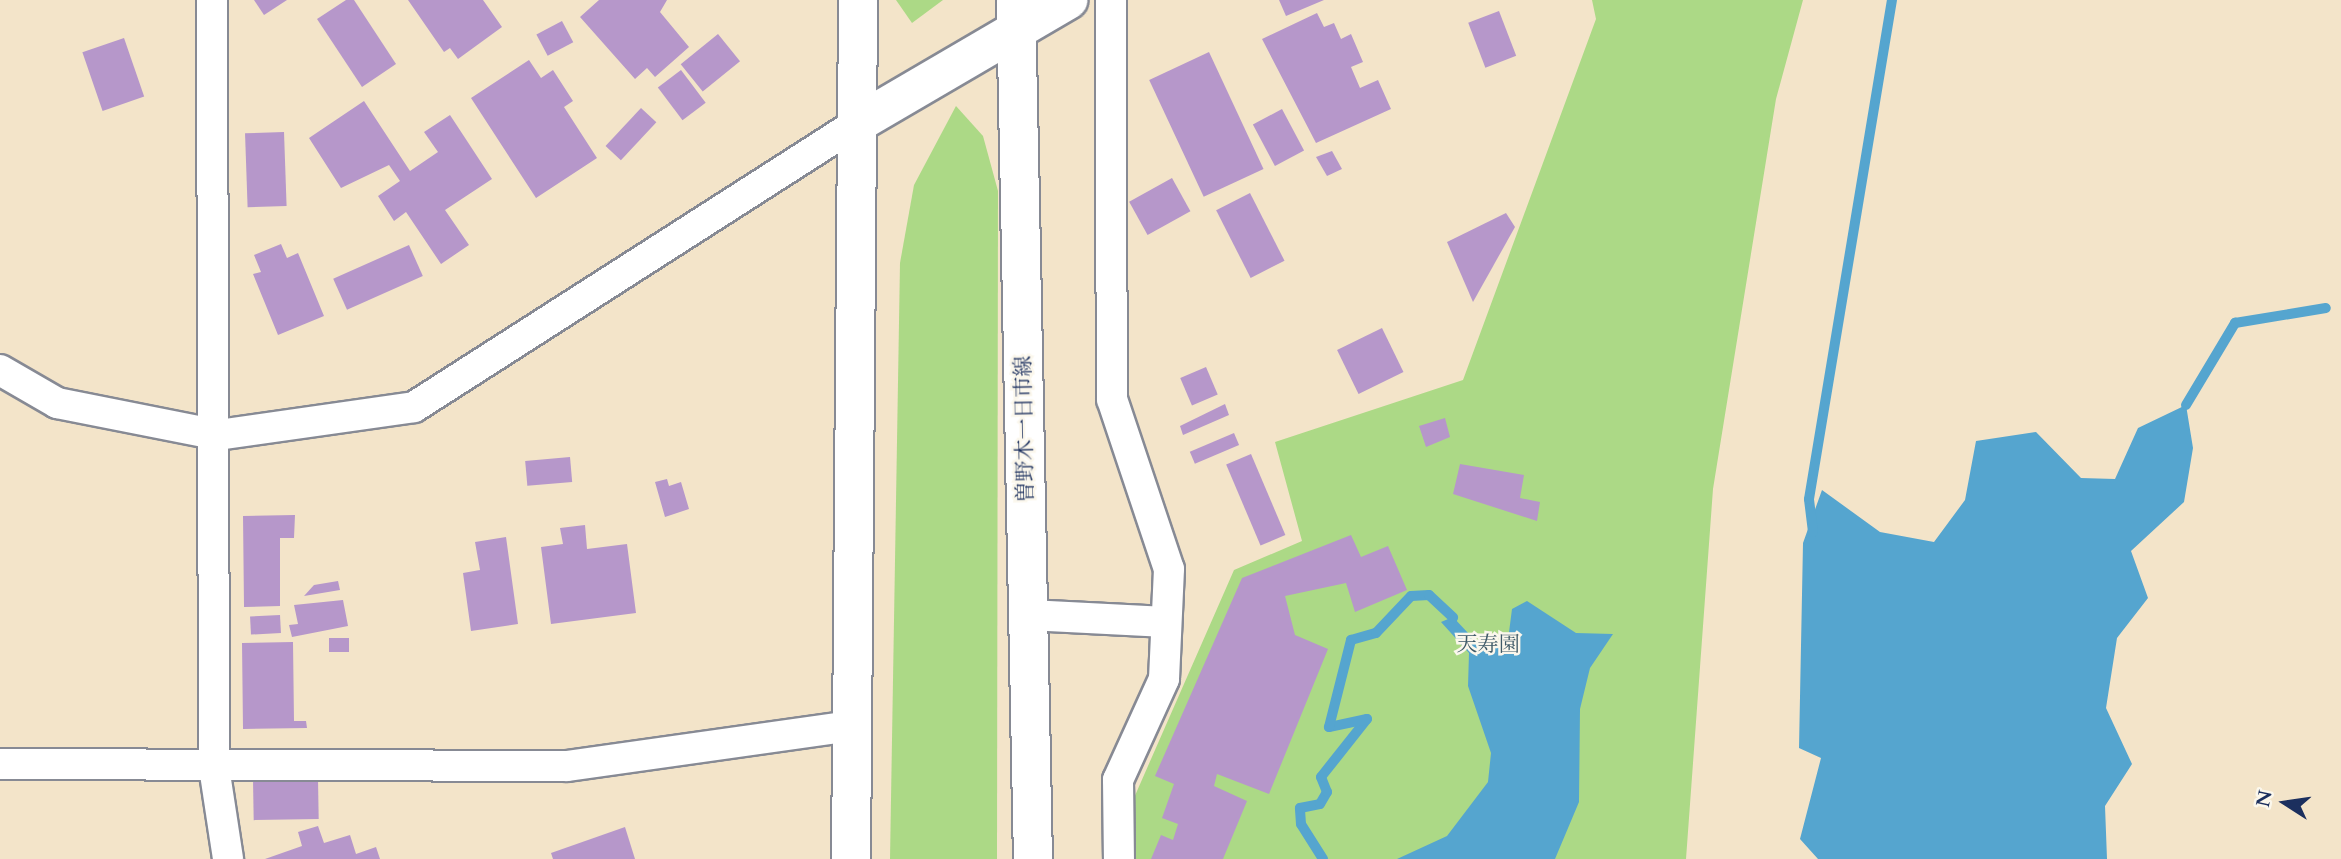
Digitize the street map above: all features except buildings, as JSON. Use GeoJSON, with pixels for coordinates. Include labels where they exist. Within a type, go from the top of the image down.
{"type":"FeatureCollection","features":[{"type":"Feature","properties":{"kind":"main road"},"geometry":{"type":"LineString","coordinates":[[851,859],[858,0]]}},
{"type":"Feature","properties":{"kind":"main road"},"geometry":{"type":"LineString","coordinates":[[856,124],[1016,13],[1068,0]]}},
{"type":"Feature","properties":{"kind":"main road","name":"曽野木一日市線"},"geometry":{"type":"LineString","coordinates":[[1016,13],[1033,859]]}},
{"type":"Feature","properties":{"kind":"street"},"geometry":{"type":"LineString","coordinates":[[212,0],[218,435],[214,767],[228,859]]}},
{"type":"Feature","properties":{"kind":"street"},"geometry":{"type":"LineString","coordinates":[[1111,0],[1112,399],[1169,569],[1164,679],[1118,780],[1119,859]]}},
{"type":"Feature","properties":{"kind":"street"},"geometry":{"type":"LineString","coordinates":[[0,370],[57,403],[218,435],[414,407],[856,124]]}},
{"type":"Feature","properties":{"kind":"street"},"geometry":{"type":"LineString","coordinates":[[1029,615],[1166,622]]}},
{"type":"Feature","properties":{"kind":"street"},"geometry":{"type":"LineString","coordinates":[[0,764],[214,767],[567,766],[851,726]]}},
{"type":"Feature","properties":{"kind":"green space"},"geometry":{"type":"Polygon","coordinates":[[[896,0],[943,0],[912,23],[896,0]]]}},
{"type":"Feature","properties":{"kind":"green space","name":"天寿園"},"geometry":{"type":"Polygon","coordinates":[[[1592,0],[1803,0],[1776,99],[1713,489],[1686,859],[1131,859],[1130,807],[1234,570],[1302,541],[1275,442],[1463,380],[1596,19],[1592,0]]]}},
{"type":"Feature","properties":{"kind":"green space"},"geometry":{"type":"Polygon","coordinates":[[[956,106],[983,136],[998,191],[997,859],[890,859],[900,263],[914,185],[956,106]]]}},
{"type":"Feature","properties":{"kind":"water"},"geometry":{"type":"Polygon","coordinates":[[[2186,405],[2193,448],[2184,502],[2131,551],[2148,598],[2117,638],[2106,708],[2132,764],[2105,806],[2107,859],[1818,859],[1800,839],[1821,758],[1799,748],[1803,543],[1822,490],[1880,532],[1934,542],[1965,500],[1976,441],[2036,432],[2081,478],[2115,479],[2138,428],[2186,405]]]}},
{"type":"Feature","properties":{"kind":"water"},"geometry":{"type":"Polygon","coordinates":[[[1527,601],[1576,633],[1613,634],[1590,668],[1580,709],[1579,802],[1555,859],[1397,859],[1447,836],[1488,782],[1491,753],[1468,686],[1469,653],[1441,622],[1453,617],[1484,650],[1508,640],[1512,609],[1527,601]]]}},
{"type":"Feature","properties":{"kind":"waterway"},"geometry":{"type":"LineString","coordinates":[[1813,532],[1809,499],[1892,0]]}},
{"type":"Feature","properties":{"kind":"waterway"},"geometry":{"type":"LineString","coordinates":[[2186,405],[2235,323],[2326,308]]}},
{"type":"Feature","properties":{"kind":"waterway"},"geometry":{"type":"LineString","coordinates":[[1323,859],[1301,824],[1300,808],[1320,804],[1327,792],[1321,777],[1367,719],[1329,727],[1351,640],[1376,633],[1411,596],[1429,595],[1453,617]]}}]}
